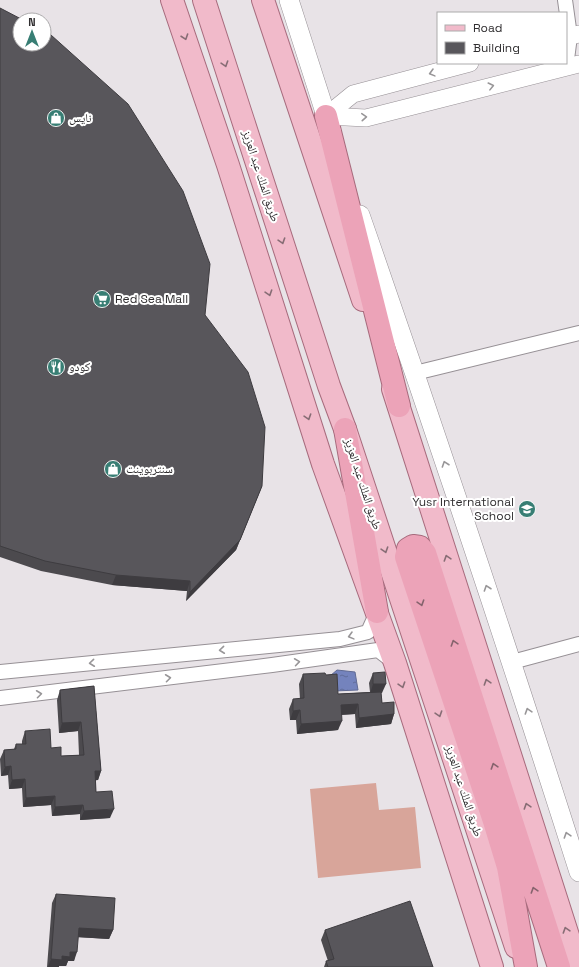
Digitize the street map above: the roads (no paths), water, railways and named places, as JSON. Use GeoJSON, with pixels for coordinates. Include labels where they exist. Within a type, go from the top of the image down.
{"type":"FeatureCollection","features":[{"type":"Feature","properties":{"kind":"highway"},"geometry":{"type":"LineString","coordinates":[[326,116],[399,406]]}},
{"type":"Feature","properties":{"kind":"highway"},"geometry":{"type":"LineString","coordinates":[[345,429],[377,612]]}},
{"type":"Feature","properties":{"kind":"highway"},"geometry":{"type":"LineString","coordinates":[[526,967],[508,867],[406,557],[408,549],[413,546],[420,547],[425,554],[559,967]]}},
{"type":"Feature","properties":{"kind":"main road"},"geometry":{"type":"LineString","coordinates":[[172,0],[228,165],[323,464],[395,663],[492,967]]}},
{"type":"Feature","properties":{"kind":"main road","name":"طريق الملك عبد العزيز"},"geometry":{"type":"LineString","coordinates":[[204,0],[329,386],[345,429],[522,967]]}},
{"type":"Feature","properties":{"kind":"main road"},"geometry":{"type":"LineString","coordinates":[[263,0],[399,406],[578,967]]}},
{"type":"Feature","properties":{"kind":"main road"},"geometry":{"type":"LineString","coordinates":[[288,0],[512,662],[579,872]]}},
{"type":"Feature","properties":{"kind":"main road"},"geometry":{"type":"LineString","coordinates":[[228,165],[329,386]]}},
{"type":"Feature","properties":{"kind":"street"},"geometry":{"type":"LineString","coordinates":[[326,116],[366,118],[573,66],[572,36],[565,0]]}},
{"type":"Feature","properties":{"kind":"street"},"geometry":{"type":"LineString","coordinates":[[326,116],[353,94],[466,64]]}},
{"type":"Feature","properties":{"kind":"street"},"geometry":{"type":"LineString","coordinates":[[415,373],[579,334]]}},
{"type":"Feature","properties":{"kind":"street"},"geometry":{"type":"LineString","coordinates":[[0,672],[340,639],[368,632],[377,612]]}},
{"type":"Feature","properties":{"kind":"street"},"geometry":{"type":"LineString","coordinates":[[512,662],[579,644]]}},
{"type":"Feature","properties":{"kind":"street"},"geometry":{"type":"LineString","coordinates":[[0,698],[272,666],[378,650],[395,663]]}},
{"type":"Feature","properties":{"kind":"water"},"geometry":{"type":"Polygon","coordinates":[[[337,670],[355,672],[358,690],[334,691],[330,676],[337,670]]]}},
{"type":"Feature","properties":{"kind":"place","name":"نايس"},"geometry":{"type":"Point","coordinates":[56,118]}},
{"type":"Feature","properties":{"kind":"place","name":"Red Sea Mall"},"geometry":{"type":"Point","coordinates":[102,299]}},
{"type":"Feature","properties":{"kind":"place","name":"كودو"},"geometry":{"type":"Point","coordinates":[56,367]}},
{"type":"Feature","properties":{"kind":"place","name":"سنتربوينت"},"geometry":{"type":"Point","coordinates":[113,469]}},
{"type":"Feature","properties":{"kind":"place","name":"Yusr International School"},"geometry":{"type":"Point","coordinates":[527,509]}}]}
